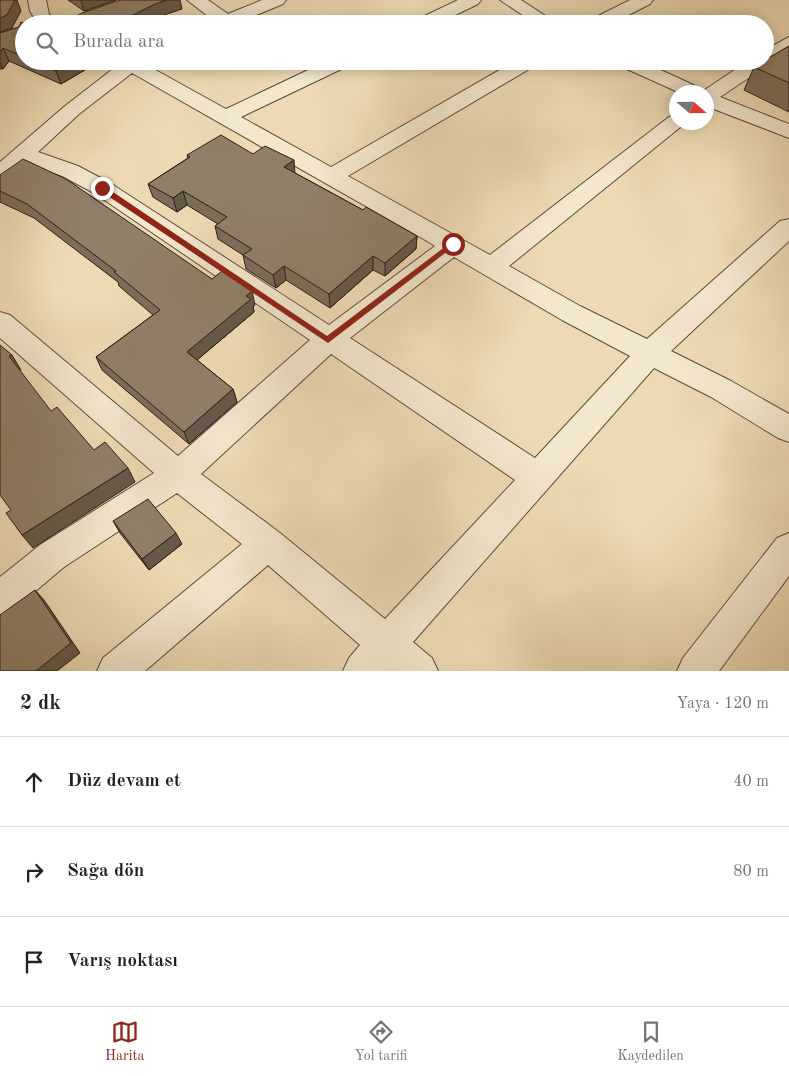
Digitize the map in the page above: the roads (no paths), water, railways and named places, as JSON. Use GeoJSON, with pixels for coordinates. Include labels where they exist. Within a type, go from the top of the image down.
{"type":"FeatureCollection","features":[{"type":"Feature","properties":{"kind":"street"},"geometry":{"type":"LineString","coordinates":[[37,0],[37,8],[40,15]]}},
{"type":"Feature","properties":{"kind":"street"},"geometry":{"type":"LineString","coordinates":[[196,0],[214,15]]}},
{"type":"Feature","properties":{"kind":"street"},"geometry":{"type":"LineString","coordinates":[[240,15],[277,0]]}},
{"type":"Feature","properties":{"kind":"street"},"geometry":{"type":"LineString","coordinates":[[441,15],[472,0]]}},
{"type":"Feature","properties":{"kind":"street"},"geometry":{"type":"LineString","coordinates":[[509,0],[534,15]]}},
{"type":"Feature","properties":{"kind":"street"},"geometry":{"type":"LineString","coordinates":[[614,15],[644,0]]}},
{"type":"Feature","properties":{"kind":"street"},"geometry":{"type":"LineString","coordinates":[[774,53],[789,43]]}},
{"type":"Feature","properties":{"kind":"street"},"geometry":{"type":"LineString","coordinates":[[0,174],[120,70]]}},
{"type":"Feature","properties":{"kind":"street"},"geometry":{"type":"LineString","coordinates":[[144,70],[453,244],[571,313],[721,389],[789,429]]}},
{"type":"Feature","properties":{"kind":"street"},"geometry":{"type":"LineString","coordinates":[[225,117],[324,70]]}},
{"type":"Feature","properties":{"kind":"street"},"geometry":{"type":"LineString","coordinates":[[332,176],[514,70]]}},
{"type":"Feature","properties":{"kind":"street"},"geometry":{"type":"LineString","coordinates":[[644,70],[677,85]]}},
{"type":"Feature","properties":{"kind":"street"},"geometry":{"type":"LineString","coordinates":[[714,93],[748,70]]}},
{"type":"Feature","properties":{"kind":"street"},"geometry":{"type":"LineString","coordinates":[[714,101],[789,132]]}},
{"type":"Feature","properties":{"kind":"street"},"geometry":{"type":"LineString","coordinates":[[491,267],[669,127]]}},
{"type":"Feature","properties":{"kind":"street"},"geometry":{"type":"LineString","coordinates":[[23,154],[70,171],[102,188],[328,340],[537,477]]}},
{"type":"Feature","properties":{"kind":"street"},"geometry":{"type":"LineString","coordinates":[[362,671],[386,642],[650,353],[789,227]]}},
{"type":"Feature","properties":{"kind":"street"},"geometry":{"type":"LineString","coordinates":[[0,599],[52,556],[178,475],[328,340],[453,244]]}},
{"type":"Feature","properties":{"kind":"street"},"geometry":{"type":"LineString","coordinates":[[0,322],[178,475],[268,544],[419,671]]}},
{"type":"Feature","properties":{"kind":"street"},"geometry":{"type":"LineString","coordinates":[[116,671],[268,544]]}},
{"type":"Feature","properties":{"kind":"street"},"geometry":{"type":"LineString","coordinates":[[696,671],[789,549]]}}]}
